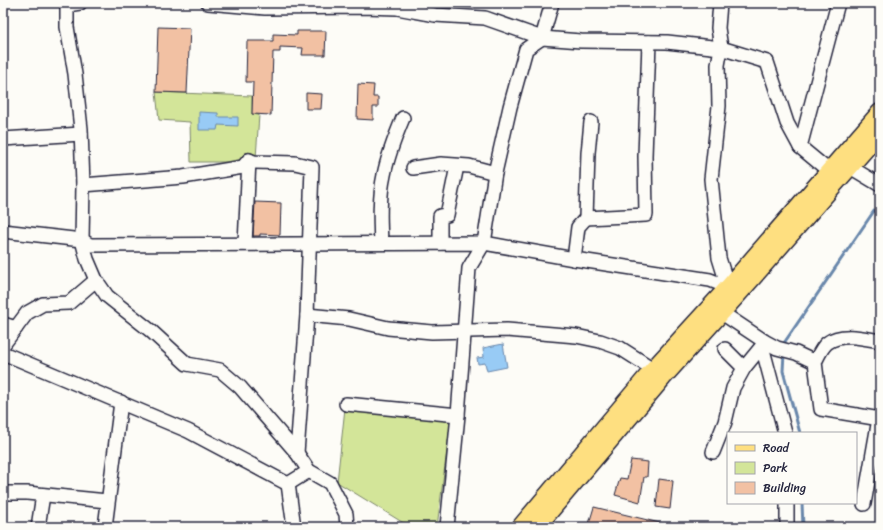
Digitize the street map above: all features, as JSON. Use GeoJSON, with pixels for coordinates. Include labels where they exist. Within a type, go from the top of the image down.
{"type":"FeatureCollection","features":[{"type":"Feature","properties":{"kind":"main road"},"geometry":{"type":"LineString","coordinates":[[537,527],[663,378],[722,313],[732,292],[829,171],[880,112]]}},
{"type":"Feature","properties":{"kind":"main road"},"geometry":{"type":"LineString","coordinates":[[520,527],[653,369],[732,292],[850,167],[880,132]]}},
{"type":"Feature","properties":{"kind":"street"},"geometry":{"type":"LineString","coordinates":[[208,3],[265,8],[306,6],[397,8],[435,15],[485,18],[542,38],[581,41],[667,42],[721,48],[767,62],[788,123],[800,147],[829,171]]}},
{"type":"Feature","properties":{"kind":"street"},"geometry":{"type":"LineString","coordinates":[[447,527],[458,415],[469,268],[484,243],[495,172],[510,107],[526,49],[542,38],[552,3]]}},
{"type":"Feature","properties":{"kind":"street"},"geometry":{"type":"LineString","coordinates":[[720,3],[718,28],[721,48],[718,65],[719,106],[711,179],[719,258],[732,292]]}},
{"type":"Feature","properties":{"kind":"street"},"geometry":{"type":"LineString","coordinates":[[800,147],[838,3]]}},
{"type":"Feature","properties":{"kind":"street"},"geometry":{"type":"LineString","coordinates":[[71,4],[67,27],[75,74],[81,134],[83,185],[82,240],[87,259],[96,280],[107,296],[151,331],[187,364],[220,370],[240,387],[297,453],[309,471],[330,483],[346,514],[347,527]]}},
{"type":"Feature","properties":{"kind":"street"},"geometry":{"type":"LineString","coordinates":[[586,218],[646,216],[645,156],[649,42]]}},
{"type":"Feature","properties":{"kind":"street"},"geometry":{"type":"LineString","coordinates":[[381,243],[381,199],[384,175],[390,151],[403,118]]}},
{"type":"Feature","properties":{"kind":"street"},"geometry":{"type":"LineString","coordinates":[[574,259],[578,227],[586,218],[588,153],[591,122]]}},
{"type":"Feature","properties":{"kind":"street"},"geometry":{"type":"LineString","coordinates":[[3,139],[81,134]]}},
{"type":"Feature","properties":{"kind":"street"},"geometry":{"type":"LineString","coordinates":[[83,185],[183,177],[243,167],[249,160]]}},
{"type":"Feature","properties":{"kind":"street"},"geometry":{"type":"LineString","coordinates":[[249,160],[254,162],[295,163],[312,167],[307,315],[297,453]]}},
{"type":"Feature","properties":{"kind":"street"},"geometry":{"type":"LineString","coordinates":[[245,244],[249,160]]}},
{"type":"Feature","properties":{"kind":"street"},"geometry":{"type":"LineString","coordinates":[[413,168],[441,164],[469,166],[495,172]]}},
{"type":"Feature","properties":{"kind":"street"},"geometry":{"type":"LineString","coordinates":[[440,243],[440,216],[447,215],[457,166]]}},
{"type":"Feature","properties":{"kind":"street"},"geometry":{"type":"LineString","coordinates":[[850,167],[880,185]]}},
{"type":"Feature","properties":{"kind":"street"},"geometry":{"type":"LineString","coordinates":[[3,231],[82,240],[90,245],[484,243],[574,259],[710,280],[732,292]]}},
{"type":"Feature","properties":{"kind":"street"},"geometry":{"type":"LineString","coordinates":[[3,345],[27,313],[42,304],[69,303],[96,280]]}},
{"type":"Feature","properties":{"kind":"street"},"geometry":{"type":"LineString","coordinates":[[722,313],[763,344],[790,351],[815,362]]}},
{"type":"Feature","properties":{"kind":"street"},"geometry":{"type":"LineString","coordinates":[[307,315],[349,319],[388,328],[432,332],[514,331],[576,336],[594,339],[620,348],[653,369]]}},
{"type":"Feature","properties":{"kind":"street"},"geometry":{"type":"LineString","coordinates":[[3,324],[16,328]]}},
{"type":"Feature","properties":{"kind":"street"},"geometry":{"type":"LineString","coordinates":[[864,504],[880,419],[821,409],[815,362],[826,343],[839,337],[863,338],[880,342]]}},
{"type":"Feature","properties":{"kind":"street"},"geometry":{"type":"LineString","coordinates":[[713,452],[724,422],[733,388],[744,368],[763,344]]}},
{"type":"Feature","properties":{"kind":"street"},"geometry":{"type":"LineString","coordinates":[[763,344],[785,432]]}},
{"type":"Feature","properties":{"kind":"street"},"geometry":{"type":"LineString","coordinates":[[724,350],[744,368]]}},
{"type":"Feature","properties":{"kind":"street"},"geometry":{"type":"LineString","coordinates":[[3,353],[188,431],[288,484]]}},
{"type":"Feature","properties":{"kind":"street"},"geometry":{"type":"LineString","coordinates":[[108,526],[107,501],[121,402]]}},
{"type":"Feature","properties":{"kind":"street"},"geometry":{"type":"LineString","coordinates":[[346,404],[458,415]]}},
{"type":"Feature","properties":{"kind":"street"},"geometry":{"type":"LineString","coordinates":[[288,484],[309,471]]}},
{"type":"Feature","properties":{"kind":"street"},"geometry":{"type":"LineString","coordinates":[[288,484],[294,527]]}},
{"type":"Feature","properties":{"kind":"street"},"geometry":{"type":"LineString","coordinates":[[3,495],[5,493],[43,495],[107,501]]}},
{"type":"Feature","properties":{"kind":"street"},"geometry":{"type":"LineString","coordinates":[[38,527],[43,495]]}},
{"type":"Feature","properties":{"kind":"street"},"geometry":{"type":"LineString","coordinates":[[786,527],[787,504]]}},
{"type":"Feature","properties":{"kind":"green space"},"geometry":{"type":"Polygon","coordinates":[[[156,92],[252,96],[252,114],[259,115],[256,158],[238,162],[191,162],[190,122],[159,120],[156,92]]]}},
{"type":"Feature","properties":{"kind":"green space"},"geometry":{"type":"Polygon","coordinates":[[[345,408],[451,419],[437,527],[410,527],[337,482],[345,408]]]}},
{"type":"Feature","properties":{"kind":"water"},"geometry":{"type":"Polygon","coordinates":[[[199,112],[218,113],[218,117],[238,117],[238,126],[218,125],[217,130],[199,130],[199,112]]]}},
{"type":"Feature","properties":{"kind":"water"},"geometry":{"type":"Polygon","coordinates":[[[503,344],[507,367],[487,371],[485,363],[478,364],[477,358],[484,357],[483,348],[503,344]]]}},
{"type":"Feature","properties":{"kind":"building"},"geometry":{"type":"Polygon","coordinates":[[[158,27],[190,28],[187,93],[156,92],[158,27]]]}},
{"type":"Feature","properties":{"kind":"building"},"geometry":{"type":"Polygon","coordinates":[[[297,31],[326,31],[325,55],[302,55],[303,48],[280,47],[280,52],[273,52],[271,115],[252,114],[253,82],[246,82],[247,41],[273,41],[273,34],[297,35],[297,31]]]}},
{"type":"Feature","properties":{"kind":"building"},"geometry":{"type":"Polygon","coordinates":[[[358,84],[374,85],[373,97],[378,97],[378,107],[373,107],[373,120],[357,119],[358,84]]]}},
{"type":"Feature","properties":{"kind":"building"},"geometry":{"type":"Polygon","coordinates":[[[306,93],[322,94],[321,109],[306,109],[306,93]]]}},
{"type":"Feature","properties":{"kind":"building"},"geometry":{"type":"Polygon","coordinates":[[[255,202],[281,203],[280,235],[260,234],[260,236],[253,236],[255,202]]]}},
{"type":"Feature","properties":{"kind":"building"},"geometry":{"type":"Polygon","coordinates":[[[631,460],[648,462],[647,477],[644,477],[640,502],[615,495],[620,478],[627,479],[631,460]]]}},
{"type":"Feature","properties":{"kind":"building"},"geometry":{"type":"Polygon","coordinates":[[[659,479],[673,481],[670,509],[656,507],[659,479]]]}},
{"type":"Feature","properties":{"kind":"building"},"geometry":{"type":"Polygon","coordinates":[[[594,507],[664,524],[663,527],[588,527],[594,507]]]}},
{"type":"Feature","properties":{"kind":"waterway"},"geometry":{"type":"LineString","coordinates":[[784,346],[784,343],[874,211]]}},
{"type":"Feature","properties":{"kind":"waterway"},"geometry":{"type":"LineString","coordinates":[[784,353],[783,371],[800,432]]}},
{"type":"Feature","properties":{"kind":"waterway"},"geometry":{"type":"LineString","coordinates":[[802,504],[803,527]]}}]}
